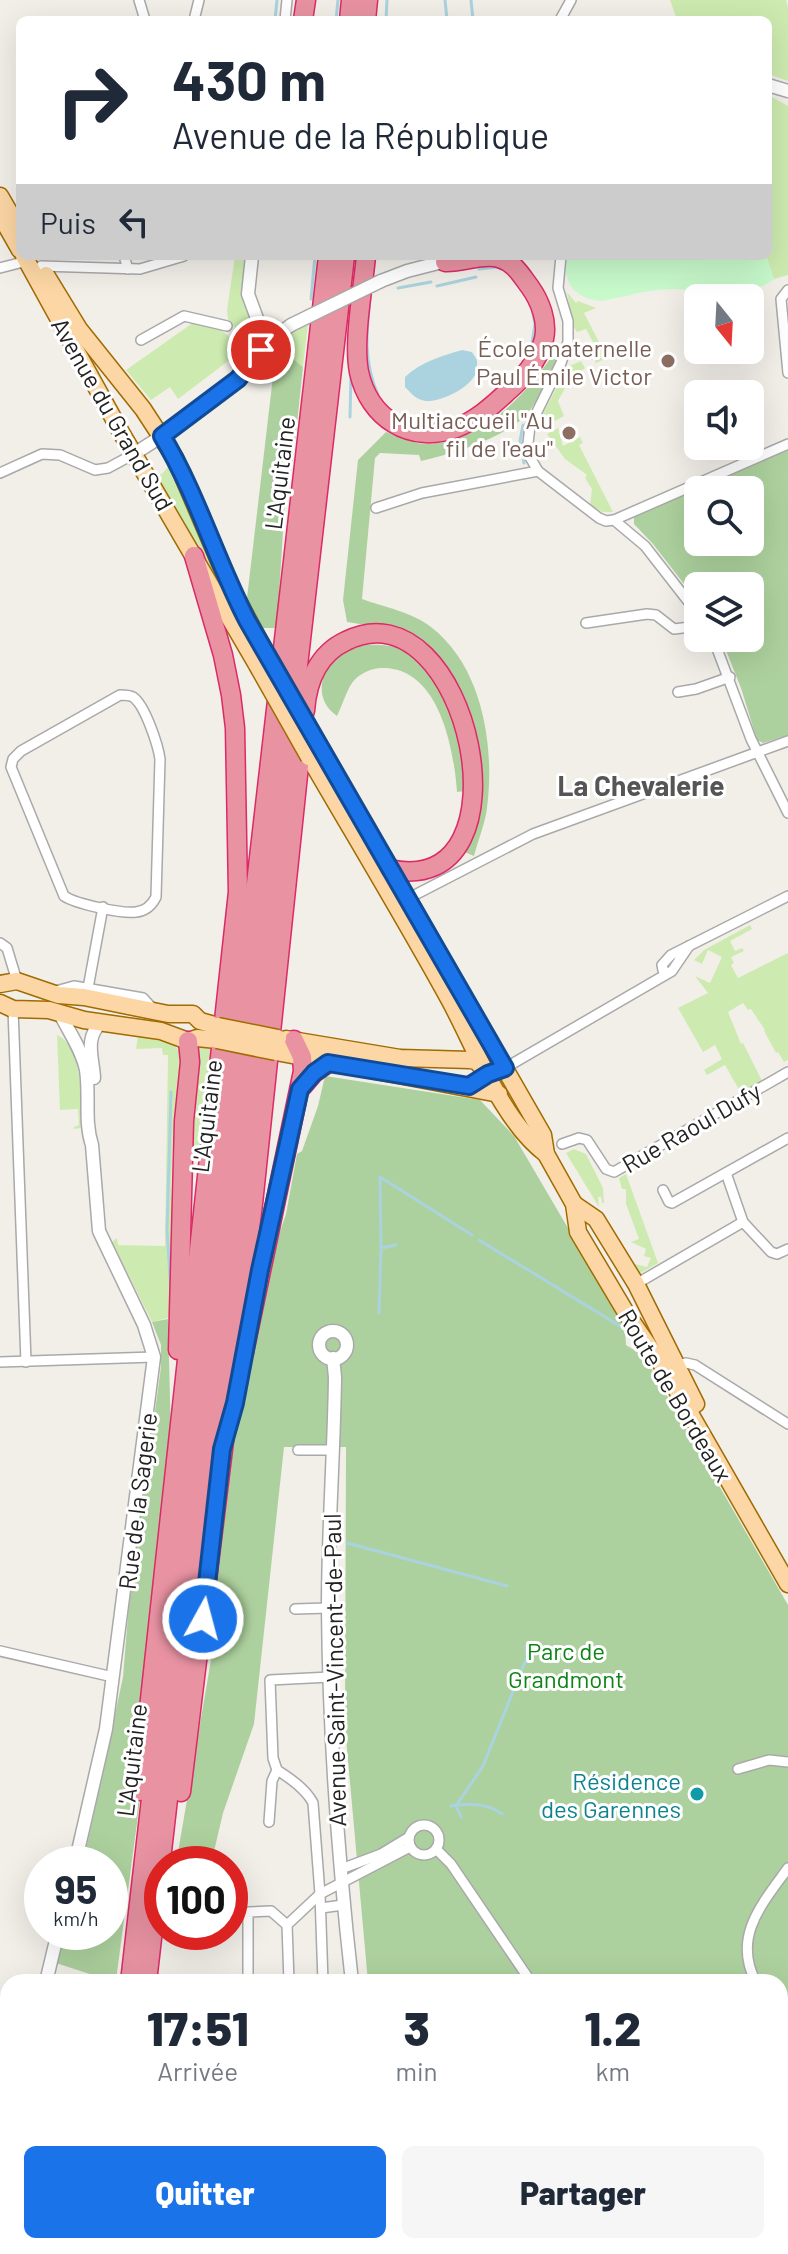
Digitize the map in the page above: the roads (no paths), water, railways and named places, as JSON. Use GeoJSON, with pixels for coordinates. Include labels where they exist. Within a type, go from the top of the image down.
{"type":"FeatureCollection","features":[{"type":"Feature","properties":{"kind":"highway","name":"L'Aquitaine"},"geometry":{"type":"LineString","coordinates":[[154,1846],[328,260]]}},
{"type":"Feature","properties":{"kind":"highway","name":"L'Aquitaine"},"geometry":{"type":"LineString","coordinates":[[154,1846],[345,260]]}},
{"type":"Feature","properties":{"kind":"highway"},"geometry":{"type":"LineString","coordinates":[[366,260],[357,355],[362,384],[383,417],[421,433],[456,428],[491,407],[527,372],[544,338],[544,317],[534,293],[510,263],[502,260]]}},
{"type":"Feature","properties":{"kind":"highway"},"geometry":{"type":"LineString","coordinates":[[454,260],[462,263],[475,260]]}},
{"type":"Feature","properties":{"kind":"highway"},"geometry":{"type":"LineString","coordinates":[[149,1846],[140,1794],[143,1756],[238,892],[235,728],[231,695],[223,655],[194,556]]}},
{"type":"Feature","properties":{"kind":"highway"},"geometry":{"type":"LineString","coordinates":[[160,1846],[179,1804],[182,1784],[260,1146],[306,697],[316,668],[330,652],[351,638],[373,634],[395,637],[415,647],[439,673],[461,716],[473,776],[467,826],[450,855],[436,867],[420,872],[389,869]]}},
{"type":"Feature","properties":{"kind":"highway"},"geometry":{"type":"LineString","coordinates":[[175,1477],[184,1121],[195,1033]]}},
{"type":"Feature","properties":{"kind":"highway"},"geometry":{"type":"LineString","coordinates":[[222,1449],[235,1403],[260,1270],[300,1089],[288,1047]]}},
{"type":"Feature","properties":{"kind":"highway"},"geometry":{"type":"LineString","coordinates":[[300,1089],[328,1063]]}},
{"type":"Feature","properties":{"kind":"highway","name":"L'Aquitaine"},"geometry":{"type":"LineString","coordinates":[[131,1974],[144,1907]]}},
{"type":"Feature","properties":{"kind":"highway","name":"L'Aquitaine"},"geometry":{"type":"LineString","coordinates":[[147,1974],[148,1950]]}},
{"type":"Feature","properties":{"kind":"main road"},"geometry":{"type":"LineString","coordinates":[[0,196],[16,223]]}},
{"type":"Feature","properties":{"kind":"main road","name":"Avenue du Grand Sud"},"geometry":{"type":"LineString","coordinates":[[0,215],[16,239]]}},
{"type":"Feature","properties":{"kind":"main road","name":"Avenue du Grand Sud"},"geometry":{"type":"LineString","coordinates":[[30,260],[79,329],[162,436],[175,458],[228,582],[543,1135],[546,1154]]}},
{"type":"Feature","properties":{"kind":"main road","name":"Avenue du Grand Sud"},"geometry":{"type":"LineString","coordinates":[[30,260],[134,454],[499,1094],[529,1142],[546,1154]]}},
{"type":"Feature","properties":{"kind":"main road"},"geometry":{"type":"LineString","coordinates":[[195,1033],[193,1014],[155,1012],[7,983],[1,993],[5,1005],[59,1012],[101,1023],[161,1031],[195,1033],[217,1033],[288,1047],[476,1061],[488,1074]]}},
{"type":"Feature","properties":{"kind":"main road"},"geometry":{"type":"LineString","coordinates":[[453,1060],[464,1047],[465,1030]]}},
{"type":"Feature","properties":{"kind":"main road"},"geometry":{"type":"LineString","coordinates":[[288,1047],[328,1063],[469,1086],[499,1094]]}},
{"type":"Feature","properties":{"kind":"main road"},"geometry":{"type":"LineString","coordinates":[[469,1086],[505,1068]]}},
{"type":"Feature","properties":{"kind":"main road","name":"Route de Bordeaux"},"geometry":{"type":"LineString","coordinates":[[546,1154],[574,1204],[578,1232],[628,1316],[664,1368],[788,1584]]}},
{"type":"Feature","properties":{"kind":"main road","name":"Route de Bordeaux"},"geometry":{"type":"LineString","coordinates":[[574,1204],[596,1219],[636,1284],[699,1409],[788,1566]]}},
{"type":"Feature","properties":{"kind":"street"},"geometry":{"type":"LineString","coordinates":[[0,268],[23,260]]}},
{"type":"Feature","properties":{"kind":"street"},"geometry":{"type":"LineString","coordinates":[[47,260],[128,269],[153,267],[173,260]]}},
{"type":"Feature","properties":{"kind":"street"},"geometry":{"type":"LineString","coordinates":[[125,260],[128,269]]}},
{"type":"Feature","properties":{"kind":"street"},"geometry":{"type":"LineString","coordinates":[[252,260],[248,294],[266,343]]}},
{"type":"Feature","properties":{"kind":"street"},"geometry":{"type":"LineString","coordinates":[[1,472],[42,454],[60,455],[95,470],[108,468],[162,436],[238,379],[266,343],[291,325],[381,281],[448,260]]}},
{"type":"Feature","properties":{"kind":"street"},"geometry":{"type":"LineString","coordinates":[[561,260],[558,288],[568,321],[568,342],[528,432],[527,452],[538,471],[599,518],[614,520],[788,444]]}},
{"type":"Feature","properties":{"kind":"street"},"geometry":{"type":"LineString","coordinates":[[788,290],[781,299],[788,373]]}},
{"type":"Feature","properties":{"kind":"street"},"geometry":{"type":"LineString","coordinates":[[141,340],[184,316],[227,326]]}},
{"type":"Feature","properties":{"kind":"street"},"geometry":{"type":"LineString","coordinates":[[376,508],[422,493],[538,471]]}},
{"type":"Feature","properties":{"kind":"street"},"geometry":{"type":"LineString","coordinates":[[614,520],[645,546],[684,596]]}},
{"type":"Feature","properties":{"kind":"street"},"geometry":{"type":"LineString","coordinates":[[586,623],[647,614],[656,615],[674,629],[684,628]]}},
{"type":"Feature","properties":{"kind":"street"},"geometry":{"type":"LineString","coordinates":[[719,652],[758,751],[788,813]]}},
{"type":"Feature","properties":{"kind":"street"},"geometry":{"type":"LineString","coordinates":[[678,692],[730,677]]}},
{"type":"Feature","properties":{"kind":"street"},"geometry":{"type":"LineString","coordinates":[[125,695],[133,697],[139,704],[159,751],[158,880],[155,899],[145,910],[132,913],[103,907],[70,900],[62,893],[11,767],[13,759],[21,751],[111,698],[125,695]]}},
{"type":"Feature","properties":{"kind":"street"},"geometry":{"type":"LineString","coordinates":[[407,899],[533,834],[788,741]]}},
{"type":"Feature","properties":{"kind":"street"},"geometry":{"type":"LineString","coordinates":[[505,1068],[668,973],[663,970],[663,961],[788,896]]}},
{"type":"Feature","properties":{"kind":"street"},"geometry":{"type":"LineString","coordinates":[[88,988],[103,907]]}},
{"type":"Feature","properties":{"kind":"street"},"geometry":{"type":"LineString","coordinates":[[0,943],[7,948],[7,983]]}},
{"type":"Feature","properties":{"kind":"street"},"geometry":{"type":"LineString","coordinates":[[48,993],[65,987],[88,988],[143,998],[155,1012]]}},
{"type":"Feature","properties":{"kind":"street"},"geometry":{"type":"LineString","coordinates":[[5,1005],[26,1362]]}},
{"type":"Feature","properties":{"kind":"street","name":"Rue de la Sagerie"},"geometry":{"type":"LineString","coordinates":[[59,1012],[84,1064],[99,1231],[144,1325],[154,1357],[102,1750],[79,1846]]}},
{"type":"Feature","properties":{"kind":"street","name":"Rue de la Sagerie"},"geometry":{"type":"LineString","coordinates":[[92,1145],[95,1133],[90,1039],[101,1023]]}},
{"type":"Feature","properties":{"kind":"street","name":"Rue Raoul Dufy"},"geometry":{"type":"LineString","coordinates":[[562,1144],[579,1138],[587,1140],[606,1169],[614,1172],[788,1072]]}},
{"type":"Feature","properties":{"kind":"street"},"geometry":{"type":"LineString","coordinates":[[663,1190],[672,1203],[788,1138]]}},
{"type":"Feature","properties":{"kind":"street"},"geometry":{"type":"LineString","coordinates":[[726,1173],[743,1222],[771,1252],[777,1254],[788,1249]]}},
{"type":"Feature","properties":{"kind":"street"},"geometry":{"type":"LineString","coordinates":[[636,1284],[743,1222]]}},
{"type":"Feature","properties":{"kind":"street"},"geometry":{"type":"LineString","coordinates":[[0,1362],[154,1357]]}},
{"type":"Feature","properties":{"kind":"street","name":"Avenue Saint-Vincent-de-Paul"},"geometry":{"type":"LineString","coordinates":[[333,1358],[328,1608],[330,1677],[343,1905],[351,1974]]}},
{"type":"Feature","properties":{"kind":"street"},"geometry":{"type":"LineString","coordinates":[[677,1365],[691,1363],[788,1424]]}},
{"type":"Feature","properties":{"kind":"street"},"geometry":{"type":"LineString","coordinates":[[298,1450],[332,1450]]}},
{"type":"Feature","properties":{"kind":"street"},"geometry":{"type":"LineString","coordinates":[[295,1609],[328,1608]]}},
{"type":"Feature","properties":{"kind":"street"},"geometry":{"type":"LineString","coordinates":[[0,1651],[113,1677]]}},
{"type":"Feature","properties":{"kind":"street"},"geometry":{"type":"LineString","coordinates":[[323,1974],[312,1799],[277,1770],[273,1758],[270,1680],[330,1677]]}},
{"type":"Feature","properties":{"kind":"street"},"geometry":{"type":"LineString","coordinates":[[738,1769],[769,1760],[788,1762]]}},
{"type":"Feature","properties":{"kind":"street"},"geometry":{"type":"LineString","coordinates":[[269,1822],[272,1781],[277,1770]]}},
{"type":"Feature","properties":{"kind":"street"},"geometry":{"type":"LineString","coordinates":[[287,1925],[320,1894],[342,1884],[409,1842],[416,1827],[429,1826],[438,1835],[436,1849]]}},
{"type":"Feature","properties":{"kind":"street"},"geometry":{"type":"LineString","coordinates":[[341,1869],[409,1842]]}},
{"type":"Feature","properties":{"kind":"street"},"geometry":{"type":"LineString","coordinates":[[409,1842],[423,1856],[436,1849]]}},
{"type":"Feature","properties":{"kind":"street"},"geometry":{"type":"LineString","coordinates":[[436,1849],[451,1864],[526,1974]]}},
{"type":"Feature","properties":{"kind":"street"},"geometry":{"type":"LineString","coordinates":[[753,1974],[745,1950],[749,1929],[788,1868]]}},
{"type":"Feature","properties":{"kind":"street"},"geometry":{"type":"LineString","coordinates":[[321,1908],[343,1905]]}},
{"type":"Feature","properties":{"kind":"street"},"geometry":{"type":"LineString","coordinates":[[248,1974],[248,1912],[271,1911],[287,1925],[289,1974]]}},
{"type":"Feature","properties":{"kind":"street"},"geometry":{"type":"LineString","coordinates":[[48,1974],[54,1950]]}},
{"type":"Feature","properties":{"kind":"water"},"geometry":{"type":"Polygon","coordinates":[[[462,350],[472,352],[477,363],[473,379],[461,389],[426,401],[417,398],[405,387],[405,377],[418,367],[462,350]]]}},
{"type":"Feature","properties":{"kind":"waterway"},"geometry":{"type":"LineString","coordinates":[[275,16],[277,0]]}},
{"type":"Feature","properties":{"kind":"waterway"},"geometry":{"type":"LineString","coordinates":[[336,16],[338,0]]}},
{"type":"Feature","properties":{"kind":"waterway"},"geometry":{"type":"LineString","coordinates":[[386,16],[387,0]]}},
{"type":"Feature","properties":{"kind":"waterway"},"geometry":{"type":"LineString","coordinates":[[445,0],[447,16]]}},
{"type":"Feature","properties":{"kind":"waterway"},"geometry":{"type":"LineString","coordinates":[[471,0],[473,16]]}},
{"type":"Feature","properties":{"kind":"waterway"},"geometry":{"type":"LineString","coordinates":[[311,299],[315,260]]}},
{"type":"Feature","properties":{"kind":"waterway"},"geometry":{"type":"LineString","coordinates":[[479,269],[498,267],[506,271]]}},
{"type":"Feature","properties":{"kind":"waterway"},"geometry":{"type":"LineString","coordinates":[[437,286],[476,277]]}},
{"type":"Feature","properties":{"kind":"waterway"},"geometry":{"type":"LineString","coordinates":[[398,288],[431,282]]}},
{"type":"Feature","properties":{"kind":"waterway"},"geometry":{"type":"LineString","coordinates":[[371,289],[368,355],[378,395]]}},
{"type":"Feature","properties":{"kind":"waterway"},"geometry":{"type":"LineString","coordinates":[[531,349],[535,324],[532,309]]}},
{"type":"Feature","properties":{"kind":"waterway"},"geometry":{"type":"LineString","coordinates":[[350,417],[351,373]]}},
{"type":"Feature","properties":{"kind":"waterway"},"geometry":{"type":"LineString","coordinates":[[523,425],[520,441],[524,463]]}},
{"type":"Feature","properties":{"kind":"waterway"},"geometry":{"type":"LineString","coordinates":[[171,1092],[167,1230],[171,1292]]}},
{"type":"Feature","properties":{"kind":"waterway"},"geometry":{"type":"LineString","coordinates":[[381,1248],[380,1177],[472,1235]]}},
{"type":"Feature","properties":{"kind":"waterway"},"geometry":{"type":"LineString","coordinates":[[479,1240],[620,1326]]}},
{"type":"Feature","properties":{"kind":"waterway"},"geometry":{"type":"LineString","coordinates":[[379,1313],[381,1248],[396,1245]]}},
{"type":"Feature","properties":{"kind":"waterway"},"geometry":{"type":"LineString","coordinates":[[347,1543],[507,1586]]}},
{"type":"Feature","properties":{"kind":"waterway"},"geometry":{"type":"LineString","coordinates":[[461,1817],[456,1806],[483,1766],[527,1657],[526,1646]]}},
{"type":"Feature","properties":{"kind":"waterway"},"geometry":{"type":"LineString","coordinates":[[451,1806],[478,1805],[502,1814]]}},
{"type":"Feature","properties":{"kind":"place","name":"École maternelle Paul Émile Victor"},"geometry":{"type":"Point","coordinates":[668,361]}},
{"type":"Feature","properties":{"kind":"place","name":"Multiaccueil \"Au fil de l'eau\""},"geometry":{"type":"Point","coordinates":[569,433]}},
{"type":"Feature","properties":{"kind":"place","name":"Résidence des Garennes"},"geometry":{"type":"Point","coordinates":[697,1794]}},
{"type":"Feature","properties":{"kind":"district","name":"La Chevalerie"},"geometry":{"type":"Point","coordinates":[641,785]}},
{"type":"Feature","properties":{"kind":"park label","name":"Parc de Grandmont"},"geometry":{"type":"Point","coordinates":[566,1664]}}]}
